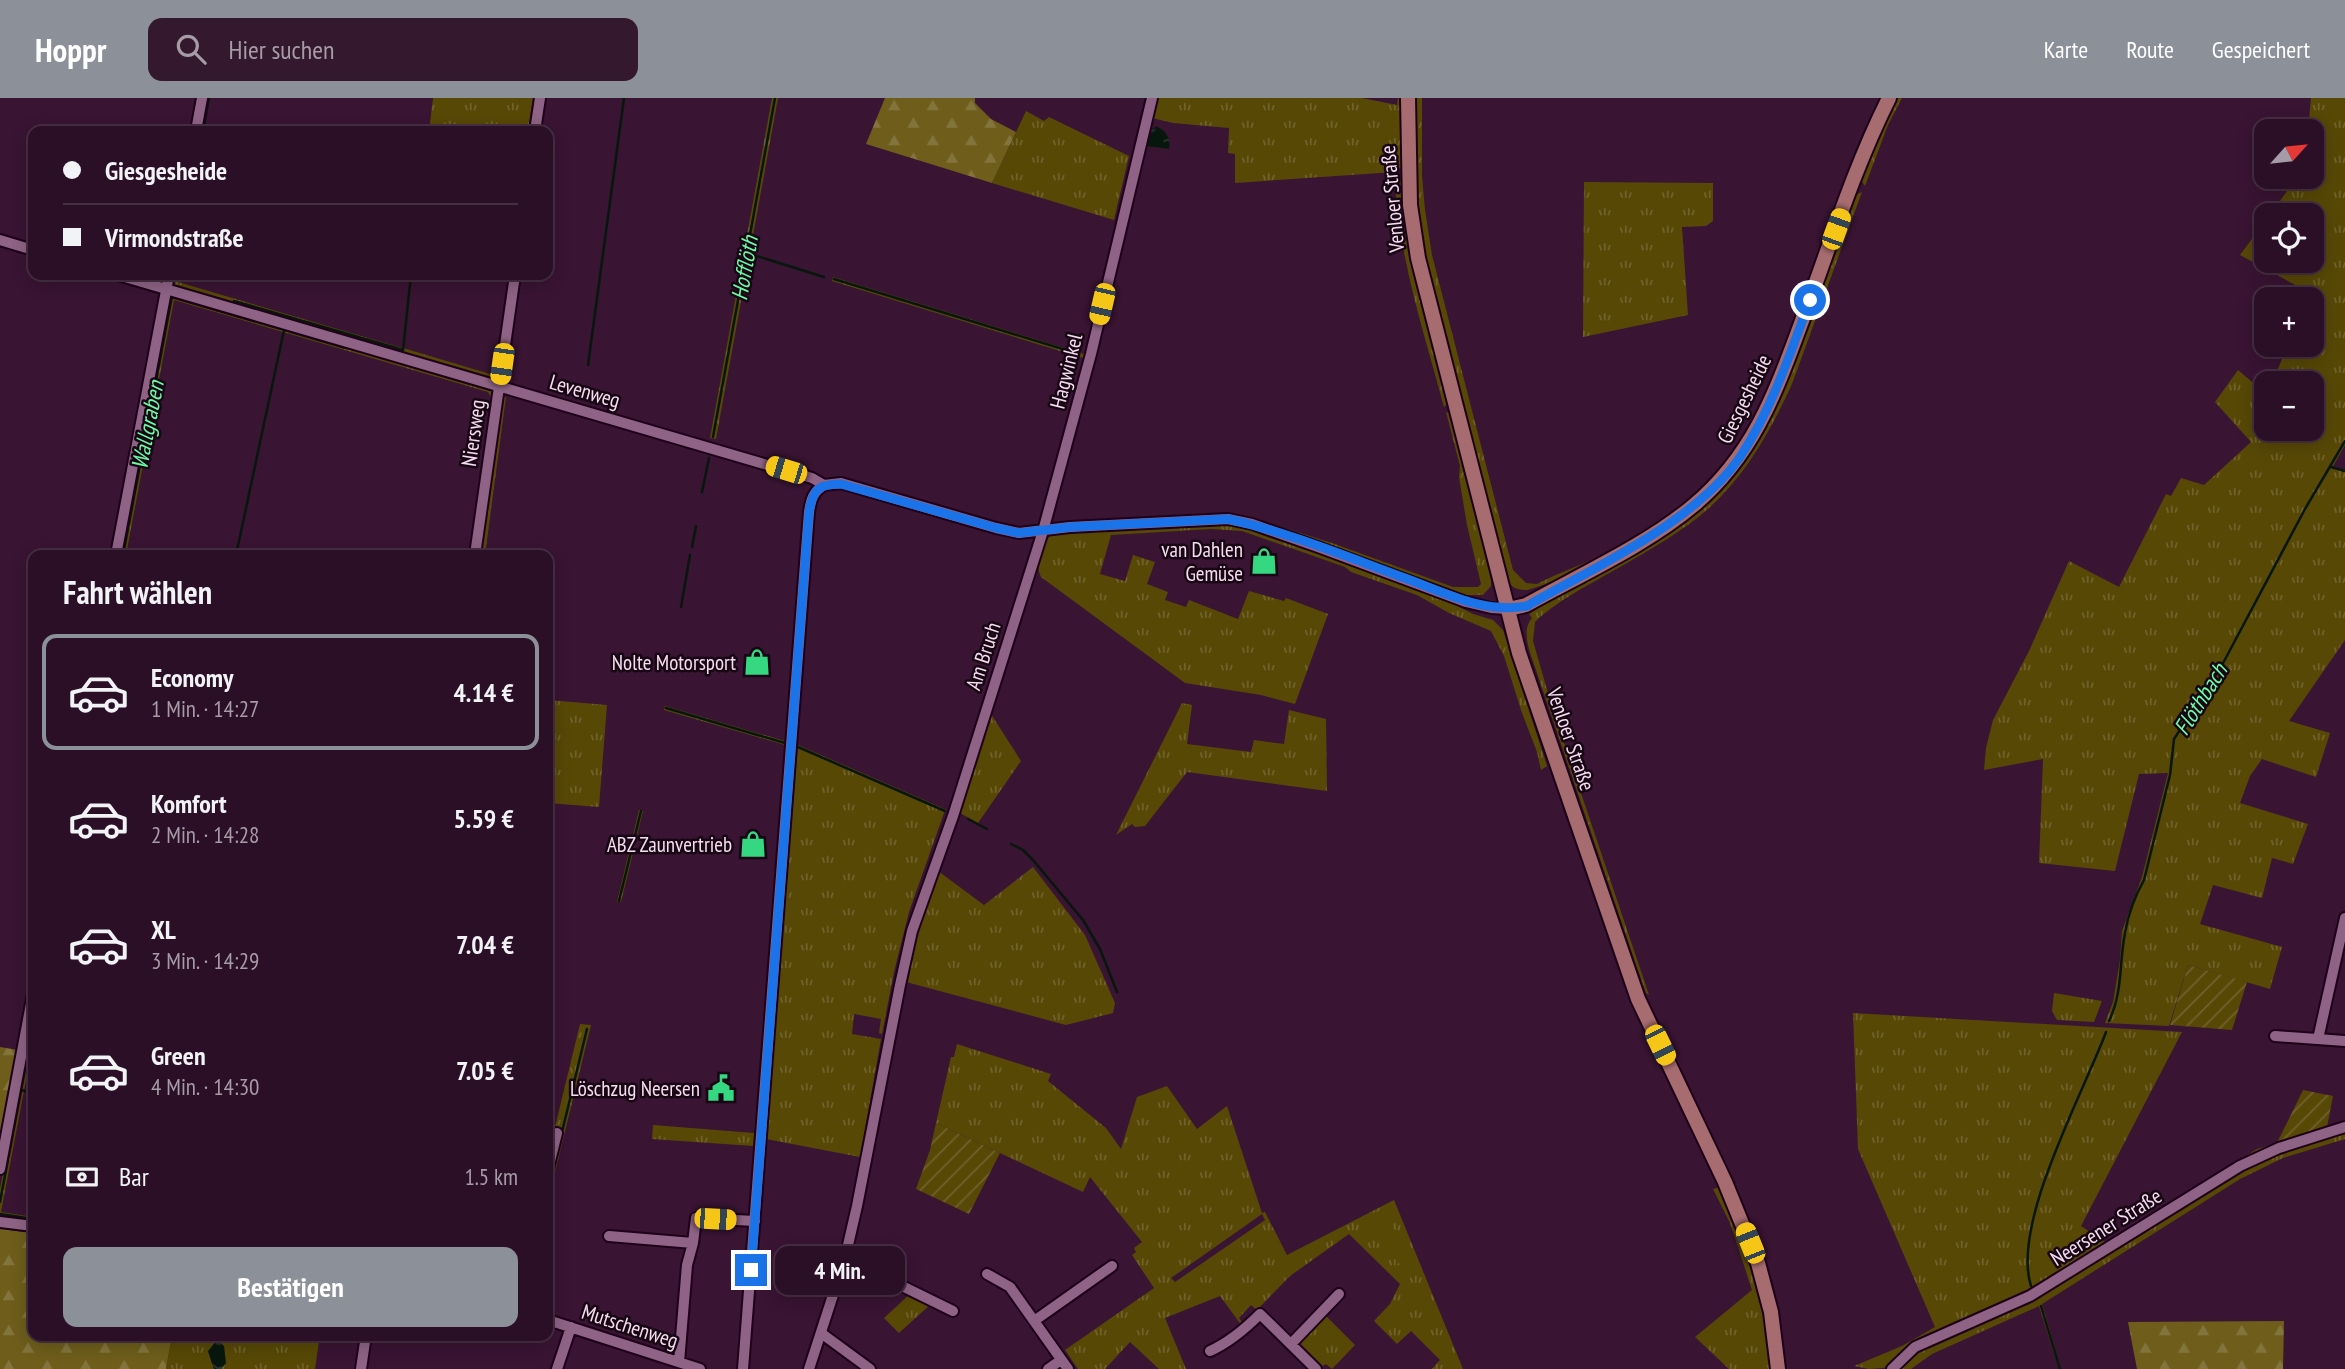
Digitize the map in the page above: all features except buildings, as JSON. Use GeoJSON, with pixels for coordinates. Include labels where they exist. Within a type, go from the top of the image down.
{"type":"FeatureCollection","features":[{"type":"Feature","properties":{"kind":"main road","name":"Venloer Straße"},"geometry":{"type":"LineString","coordinates":[[1408,98],[1409,195],[1418,258],[1519,653],[1638,999],[1725,1182],[1758,1263],[1771,1312],[1778,1369]]}},
{"type":"Feature","properties":{"kind":"main road","name":"Giesgesheide"},"geometry":{"type":"LineString","coordinates":[[1508,609],[1527,606],[1667,525],[1694,505],[1739,459],[1779,384],[1853,181],[1889,98]]}},
{"type":"Feature","properties":{"kind":"street"},"geometry":{"type":"LineString","coordinates":[[197,126],[202,98]]}},
{"type":"Feature","properties":{"kind":"street"},"geometry":{"type":"LineString","coordinates":[[536,126],[540,98]]}},
{"type":"Feature","properties":{"kind":"street","name":"Hagwinkel"},"geometry":{"type":"LineString","coordinates":[[1043,531],[1091,354],[1152,98]]}},
{"type":"Feature","properties":{"kind":"street"},"geometry":{"type":"LineString","coordinates":[[0,240],[28,248]]}},
{"type":"Feature","properties":{"kind":"street","name":"Levenweg"},"geometry":{"type":"LineString","coordinates":[[135,280],[786,470],[812,478],[824,485],[841,484],[1019,533],[1043,531]]}},
{"type":"Feature","properties":{"kind":"street"},"geometry":{"type":"LineString","coordinates":[[117,550],[168,280]]}},
{"type":"Feature","properties":{"kind":"street","name":"Niersweg"},"geometry":{"type":"LineString","coordinates":[[476,550],[514,280]]}},
{"type":"Feature","properties":{"kind":"street"},"geometry":{"type":"LineString","coordinates":[[743,1369],[809,512],[812,497],[817,489],[824,485]]}},
{"type":"Feature","properties":{"kind":"street"},"geometry":{"type":"LineString","coordinates":[[1043,531],[1228,519],[1252,524],[1328,550],[1466,602],[1508,609]]}},
{"type":"Feature","properties":{"kind":"street","name":"Am Bruch"},"geometry":{"type":"LineString","coordinates":[[809,1369],[845,1258],[912,931],[953,816],[1043,531]]}},
{"type":"Feature","properties":{"kind":"street"},"geometry":{"type":"LineString","coordinates":[[2318,1039],[2345,918]]}},
{"type":"Feature","properties":{"kind":"street"},"geometry":{"type":"LineString","coordinates":[[0,1169],[28,1020]]}},
{"type":"Feature","properties":{"kind":"street"},"geometry":{"type":"LineString","coordinates":[[2275,1036],[2345,1041]]}},
{"type":"Feature","properties":{"kind":"street","name":"Neersener Straße"},"geometry":{"type":"LineString","coordinates":[[1892,1369],[1915,1347],[2030,1296],[2240,1166],[2279,1148],[2345,1127]]}},
{"type":"Feature","properties":{"kind":"street"},"geometry":{"type":"LineString","coordinates":[[553,1149],[557,1133]]}},
{"type":"Feature","properties":{"kind":"street"},"geometry":{"type":"LineString","coordinates":[[679,1362],[687,1265],[696,1218],[755,1221]]}},
{"type":"Feature","properties":{"kind":"street"},"geometry":{"type":"LineString","coordinates":[[0,1222],[28,1225]]}},
{"type":"Feature","properties":{"kind":"street"},"geometry":{"type":"LineString","coordinates":[[609,1236],[693,1243]]}},
{"type":"Feature","properties":{"kind":"street"},"geometry":{"type":"LineString","coordinates":[[845,1258],[953,1311]]}},
{"type":"Feature","properties":{"kind":"street"},"geometry":{"type":"LineString","coordinates":[[1034,1321],[1112,1266]]}},
{"type":"Feature","properties":{"kind":"street"},"geometry":{"type":"LineString","coordinates":[[987,1274],[1010,1287],[1064,1364],[1048,1369]]}},
{"type":"Feature","properties":{"kind":"street"},"geometry":{"type":"LineString","coordinates":[[1291,1344],[1339,1294]]}},
{"type":"Feature","properties":{"kind":"street"},"geometry":{"type":"LineString","coordinates":[[1210,1351],[1243,1331],[1260,1314],[1316,1369]]}},
{"type":"Feature","properties":{"kind":"street","name":"Mutschenweg"},"geometry":{"type":"LineString","coordinates":[[553,1322],[699,1369]]}},
{"type":"Feature","properties":{"kind":"street"},"geometry":{"type":"LineString","coordinates":[[557,1369],[571,1327]]}},
{"type":"Feature","properties":{"kind":"street"},"geometry":{"type":"LineString","coordinates":[[821,1334],[870,1369]]}},
{"type":"Feature","properties":{"kind":"street"},"geometry":{"type":"LineString","coordinates":[[361,1369],[365,1341]]}},
{"type":"Feature","properties":{"kind":"green space"},"geometry":{"type":"Polygon","coordinates":[[[433,98],[533,98],[529,126],[430,126],[433,98]]]}},
{"type":"Feature","properties":{"kind":"green space"},"geometry":{"type":"Polygon","coordinates":[[[772,98],[778,98],[716,439],[710,438],[772,98]]]}},
{"type":"Feature","properties":{"kind":"green space"},"geometry":{"type":"Polygon","coordinates":[[[885,98],[975,98],[975,103],[991,119],[1016,132],[992,183],[866,144],[885,98]]]}},
{"type":"Feature","properties":{"kind":"green space"},"geometry":{"type":"Polygon","coordinates":[[[1157,98],[1362,98],[1397,105],[1398,98],[1403,98],[1402,167],[1395,172],[1235,183],[1235,154],[1228,153],[1229,128],[1173,123],[1152,118],[1157,98]]]}},
{"type":"Feature","properties":{"kind":"green space"},"geometry":{"type":"Polygon","coordinates":[[[1413,98],[1422,98],[1422,176],[1432,255],[1513,570],[1526,583],[1537,584],[1619,547],[1683,505],[1720,470],[1750,429],[1773,381],[1803,299],[1805,302],[1763,410],[1725,468],[1688,504],[1646,533],[1564,576],[1527,590],[1513,587],[1505,575],[1425,267],[1417,225],[1413,175],[1413,98]]]}},
{"type":"Feature","properties":{"kind":"green space"},"geometry":{"type":"Polygon","coordinates":[[[1893,98],[1902,98],[1888,125],[1865,186],[1859,177],[1893,98]]]}},
{"type":"Feature","properties":{"kind":"green space"},"geometry":{"type":"Polygon","coordinates":[[[2311,98],[2345,98],[2345,445],[2332,468],[2345,472],[2345,640],[2289,721],[2330,733],[2316,777],[2262,759],[2250,776],[2240,803],[2308,824],[2293,864],[2272,858],[2262,898],[2213,885],[2200,924],[2282,947],[2270,989],[2188,965],[2169,1026],[2105,1023],[2113,1002],[2122,931],[2142,877],[2168,773],[2139,774],[2115,871],[2039,863],[2043,759],[1984,770],[1986,748],[1993,720],[2029,651],[2069,561],[2119,587],[2166,494],[2171,496],[2181,478],[2204,485],[2251,442],[2215,402],[2238,370],[2254,384],[2254,441],[2324,441],[2324,371],[2277,371],[2283,357],[2324,357],[2324,287],[2299,287],[2273,273],[2324,273],[2324,203],[2279,203],[2288,189],[2324,189],[2324,119],[2309,119],[2311,98]]]}},
{"type":"Feature","properties":{"kind":"green space"},"geometry":{"type":"Polygon","coordinates":[[[1026,111],[1044,121],[1049,117],[1129,156],[1114,220],[992,183],[1026,111]]]}},
{"type":"Feature","properties":{"kind":"green space"},"geometry":{"type":"Polygon","coordinates":[[[1395,178],[1401,179],[1403,186],[1448,403],[1444,407],[1407,265],[1395,178]]]}},
{"type":"Feature","properties":{"kind":"green space"},"geometry":{"type":"Polygon","coordinates":[[[1584,182],[1713,183],[1713,221],[1706,226],[1682,227],[1688,315],[1583,337],[1584,182]]]}},
{"type":"Feature","properties":{"kind":"green space"},"geometry":{"type":"Polygon","coordinates":[[[1862,192],[1792,384],[1776,418],[1746,466],[1723,495],[1688,524],[1564,599],[1535,622],[1533,641],[1552,707],[1649,995],[1635,962],[1530,654],[1527,631],[1532,618],[1529,614],[1584,578],[1659,535],[1742,461],[1853,196],[1862,192]]]}},
{"type":"Feature","properties":{"kind":"green space"},"geometry":{"type":"Polygon","coordinates":[[[2254,236],[2254,263],[2240,255],[2254,236]]]}},
{"type":"Feature","properties":{"kind":"green space"},"geometry":{"type":"Polygon","coordinates":[[[833,277],[1084,354],[1083,358],[832,281],[833,277]]]}},
{"type":"Feature","properties":{"kind":"green space"},"geometry":{"type":"Polygon","coordinates":[[[172,280],[178,280],[402,348],[411,280],[403,348],[490,374],[495,371],[493,382],[176,289],[171,285],[172,280]]]}},
{"type":"Feature","properties":{"kind":"green space"},"geometry":{"type":"Polygon","coordinates":[[[175,296],[493,387],[491,397],[488,392],[174,300],[127,550],[121,550],[169,298],[175,296]]]}},
{"type":"Feature","properties":{"kind":"green space"},"geometry":{"type":"Polygon","coordinates":[[[501,397],[506,397],[486,550],[480,550],[501,397]]]}},
{"type":"Feature","properties":{"kind":"green space"},"geometry":{"type":"Polygon","coordinates":[[[1446,412],[1451,414],[1491,580],[1491,586],[1483,595],[1462,595],[1255,520],[1156,516],[1215,513],[1247,516],[1332,543],[1453,587],[1478,587],[1481,584],[1467,525],[1459,477],[1460,466],[1446,412]]]}},
{"type":"Feature","properties":{"kind":"green space"},"geometry":{"type":"Polygon","coordinates":[[[1226,523],[1245,527],[1428,591],[1473,614],[1493,620],[1503,630],[1547,766],[1541,770],[1504,656],[1491,631],[1449,613],[1417,595],[1351,572],[1345,567],[1242,531],[1211,529],[1111,535],[1100,574],[1125,581],[1133,555],[1155,562],[1147,584],[1168,592],[1165,600],[1186,607],[1189,600],[1238,619],[1249,591],[1284,601],[1286,598],[1328,614],[1295,704],[1261,695],[1185,683],[1041,577],[1039,571],[1040,554],[1052,534],[1226,523]]]}},
{"type":"Feature","properties":{"kind":"green space"},"geometry":{"type":"Polygon","coordinates":[[[553,700],[607,705],[599,807],[553,803],[553,700]]]}},
{"type":"Feature","properties":{"kind":"green space"},"geometry":{"type":"Polygon","coordinates":[[[1182,703],[1192,705],[1187,744],[1251,752],[1254,740],[1284,744],[1289,710],[1326,719],[1327,791],[1187,772],[1145,826],[1135,827],[1132,824],[1116,835],[1182,703]]]}},
{"type":"Feature","properties":{"kind":"green space"},"geometry":{"type":"Polygon","coordinates":[[[665,706],[785,741],[785,745],[664,710],[665,706]]]}},
{"type":"Feature","properties":{"kind":"green space"},"geometry":{"type":"Polygon","coordinates":[[[991,714],[1021,761],[978,823],[960,813],[991,714]]]}},
{"type":"Feature","properties":{"kind":"green space"},"geometry":{"type":"Polygon","coordinates":[[[798,745],[947,810],[909,912],[882,1034],[879,1033],[881,1019],[854,1014],[852,1034],[881,1039],[860,1157],[766,1139],[798,745]]]}},
{"type":"Feature","properties":{"kind":"green space"},"geometry":{"type":"Polygon","coordinates":[[[639,810],[643,811],[621,902],[617,902],[639,810]]]}},
{"type":"Feature","properties":{"kind":"green space"},"geometry":{"type":"Polygon","coordinates":[[[1033,867],[1085,935],[1115,1003],[1113,1013],[1066,1025],[906,982],[922,916],[938,871],[984,905],[1033,867]]]}},
{"type":"Feature","properties":{"kind":"green space"},"geometry":{"type":"Polygon","coordinates":[[[2188,965],[2247,982],[2232,1030],[2170,1025],[2188,965]]]}},
{"type":"Feature","properties":{"kind":"green space"},"geometry":{"type":"Polygon","coordinates":[[[2054,993],[2102,1001],[2094,1022],[2057,1020],[2052,1011],[2054,993]]]}},
{"type":"Feature","properties":{"kind":"green space"},"geometry":{"type":"Polygon","coordinates":[[[1853,1013],[2182,1032],[2081,1226],[2107,1243],[2257,1149],[2345,1123],[2277,1145],[2031,1292],[1910,1345],[1884,1368],[1854,1366],[1902,1346],[1935,1327],[1858,1149],[1853,1013]]]}},
{"type":"Feature","properties":{"kind":"green space"},"geometry":{"type":"Polygon","coordinates":[[[580,1024],[591,1025],[553,1181],[553,1164],[561,1133],[554,1131],[580,1024]]]}},
{"type":"Feature","properties":{"kind":"green space"},"geometry":{"type":"Polygon","coordinates":[[[28,1041],[28,1069],[1,1212],[28,1216],[28,1221],[0,1218],[0,1189],[28,1041]]]}},
{"type":"Feature","properties":{"kind":"green space"},"geometry":{"type":"Polygon","coordinates":[[[957,1044],[1051,1074],[1048,1081],[1106,1128],[1121,1149],[1137,1097],[1167,1086],[1197,1129],[1227,1106],[1262,1213],[1265,1212],[1287,1255],[1394,1200],[1463,1369],[1432,1369],[1440,1360],[1411,1331],[1397,1344],[1374,1321],[1390,1304],[1400,1284],[1349,1234],[1290,1276],[1257,1310],[1251,1305],[1239,1318],[1242,1326],[1220,1296],[1165,1318],[1186,1369],[1159,1369],[1130,1342],[1105,1369],[1078,1369],[1065,1350],[1154,1288],[1132,1255],[1136,1252],[1134,1248],[1142,1242],[1090,1177],[1083,1192],[936,1123],[951,1057],[954,1057],[957,1044]],[[1262,1214],[1171,1278],[1175,1282],[1265,1220],[1262,1214]]]}},
{"type":"Feature","properties":{"kind":"green space"},"geometry":{"type":"Polygon","coordinates":[[[0,1047],[18,1050],[0,1145],[0,1047]]]}},
{"type":"Feature","properties":{"kind":"green space"},"geometry":{"type":"Polygon","coordinates":[[[2303,1090],[2333,1096],[2327,1127],[2277,1143],[2303,1090]]]}},
{"type":"Feature","properties":{"kind":"green space"},"geometry":{"type":"Polygon","coordinates":[[[936,1123],[1000,1153],[969,1214],[916,1189],[936,1123]]]}},
{"type":"Feature","properties":{"kind":"green space"},"geometry":{"type":"Polygon","coordinates":[[[653,1125],[754,1133],[753,1146],[652,1139],[653,1125]]]}},
{"type":"Feature","properties":{"kind":"green space"},"geometry":{"type":"Polygon","coordinates":[[[2345,1131],[2345,1139],[2283,1158],[2240,1179],[2042,1304],[2061,1369],[2039,1306],[1932,1354],[1911,1369],[1898,1369],[1921,1350],[2018,1307],[2242,1169],[2263,1158],[2345,1131]]]}},
{"type":"Feature","properties":{"kind":"green space"},"geometry":{"type":"Polygon","coordinates":[[[1720,1188],[1761,1299],[1771,1369],[1729,1369],[1695,1337],[1752,1290],[1730,1223],[1713,1189],[1720,1188]]]}},
{"type":"Feature","properties":{"kind":"green space"},"geometry":{"type":"Polygon","coordinates":[[[1382,1209],[1413,1260],[1405,1269],[1358,1223],[1382,1209]]]}},
{"type":"Feature","properties":{"kind":"green space"},"geometry":{"type":"Polygon","coordinates":[[[0,1229],[28,1232],[28,1341],[171,1341],[166,1369],[0,1369],[0,1229]]]}},
{"type":"Feature","properties":{"kind":"green space"},"geometry":{"type":"Polygon","coordinates":[[[911,1293],[932,1303],[899,1333],[884,1318],[911,1293]]]}},
{"type":"Feature","properties":{"kind":"green space"},"geometry":{"type":"Polygon","coordinates":[[[1326,1316],[1355,1345],[1332,1369],[1326,1364],[1321,1367],[1298,1344],[1326,1316]]]}},
{"type":"Feature","properties":{"kind":"green space"},"geometry":{"type":"Polygon","coordinates":[[[2284,1321],[2283,1369],[2137,1369],[2128,1322],[2284,1321]]]}},
{"type":"Feature","properties":{"kind":"green space"},"geometry":{"type":"Polygon","coordinates":[[[171,1341],[319,1341],[315,1369],[221,1369],[208,1351],[214,1369],[166,1369],[171,1341]]]}},
{"type":"Feature","properties":{"kind":"water"},"geometry":{"type":"Polygon","coordinates":[[[1156,126],[1167,135],[1169,149],[1147,146],[1151,131],[1156,126]]]}},
{"type":"Feature","properties":{"kind":"water"},"geometry":{"type":"Polygon","coordinates":[[[216,1341],[224,1346],[226,1363],[221,1369],[214,1369],[208,1351],[216,1341]]]}},
{"type":"Feature","properties":{"kind":"waterway","name":"Wallgraben"},"geometry":{"type":"LineString","coordinates":[[204,126],[209,98]]}},
{"type":"Feature","properties":{"kind":"waterway"},"geometry":{"type":"LineString","coordinates":[[588,365],[624,98]]}},
{"type":"Feature","properties":{"kind":"waterway","name":"Hofflöth"},"geometry":{"type":"LineString","coordinates":[[713,437],[775,98]]}},
{"type":"Feature","properties":{"kind":"waterway"},"geometry":{"type":"LineString","coordinates":[[0,246],[28,254]]}},
{"type":"Feature","properties":{"kind":"waterway"},"geometry":{"type":"LineString","coordinates":[[747,253],[824,277]]}},
{"type":"Feature","properties":{"kind":"waterway"},"geometry":{"type":"LineString","coordinates":[[834,279],[1079,354]]}},
{"type":"Feature","properties":{"kind":"waterway"},"geometry":{"type":"LineString","coordinates":[[234,301],[403,350],[410,280]]}},
{"type":"Feature","properties":{"kind":"waterway","name":"Wallgraben"},"geometry":{"type":"LineString","coordinates":[[124,550],[172,296]]}},
{"type":"Feature","properties":{"kind":"waterway"},"geometry":{"type":"LineString","coordinates":[[172,297],[346,348]]}},
{"type":"Feature","properties":{"kind":"waterway"},"geometry":{"type":"LineString","coordinates":[[237,550],[284,330]]}},
{"type":"Feature","properties":{"kind":"waterway","name":"Flöthbach"},"geometry":{"type":"LineString","coordinates":[[2109,1021],[2119,988],[2126,926],[2144,880],[2170,775],[2174,739],[2221,667],[2305,509],[2345,441]]}},
{"type":"Feature","properties":{"kind":"waterway","name":"Hofflöth"},"geometry":{"type":"LineString","coordinates":[[702,492],[709,458]]}},
{"type":"Feature","properties":{"kind":"waterway"},"geometry":{"type":"LineString","coordinates":[[2331,467],[2345,471]]}},
{"type":"Feature","properties":{"kind":"waterway","name":"Hofflöth"},"geometry":{"type":"LineString","coordinates":[[692,547],[696,526]]}},
{"type":"Feature","properties":{"kind":"waterway","name":"Hofflöth"},"geometry":{"type":"LineString","coordinates":[[681,607],[690,555]]}},
{"type":"Feature","properties":{"kind":"waterway"},"geometry":{"type":"LineString","coordinates":[[666,708],[785,743]]}},
{"type":"Feature","properties":{"kind":"waterway"},"geometry":{"type":"LineString","coordinates":[[798,747],[945,811]]}},
{"type":"Feature","properties":{"kind":"waterway","name":"Hofflöth"},"geometry":{"type":"LineString","coordinates":[[619,901],[641,811]]}},
{"type":"Feature","properties":{"kind":"waterway"},"geometry":{"type":"LineString","coordinates":[[968,819],[987,829]]}},
{"type":"Feature","properties":{"kind":"waterway"},"geometry":{"type":"LineString","coordinates":[[1011,844],[1023,850],[1033,860],[1083,920],[1100,949],[1117,992]]}},
{"type":"Feature","properties":{"kind":"waterway","name":"Hofflöth"},"geometry":{"type":"LineString","coordinates":[[562,1132],[587,1029]]}},
{"type":"Feature","properties":{"kind":"waterway","name":"Flöthbach"},"geometry":{"type":"LineString","coordinates":[[2031,1286],[2028,1260],[2031,1229],[2040,1195],[2052,1159],[2106,1032]]}},
{"type":"Feature","properties":{"kind":"waterway","name":"Wallgraben"},"geometry":{"type":"LineString","coordinates":[[0,1202],[28,1054]]}},
{"type":"Feature","properties":{"kind":"waterway"},"geometry":{"type":"LineString","coordinates":[[21,1090],[28,1092]]}},
{"type":"Feature","properties":{"kind":"waterway"},"geometry":{"type":"LineString","coordinates":[[0,1214],[28,1218]]}},
{"type":"Feature","properties":{"kind":"waterway","name":"Flöthbach"},"geometry":{"type":"LineString","coordinates":[[2041,1306],[2060,1369]]}},
{"type":"Feature","properties":{"kind":"place","name":"van Dahlen Gemüse"},"geometry":{"type":"Point","coordinates":[1264,561]}},
{"type":"Feature","properties":{"kind":"place","name":"Nolte Motorsport"},"geometry":{"type":"Point","coordinates":[757,662]}},
{"type":"Feature","properties":{"kind":"place","name":"ABZ Zaunvertrieb"},"geometry":{"type":"Point","coordinates":[753,844]}},
{"type":"Feature","properties":{"kind":"place","name":"Löschzug Neersen"},"geometry":{"type":"Point","coordinates":[721,1088]}},
{"type":"Feature","properties":{"kind":"route"},"geometry":{"type":"LineString","coordinates":[[751,1270],[809,512],[817,489],[826,484],[841,484],[1019,533],[1070,527],[1228,519],[1252,524],[1328,550],[1466,602],[1491,608],[1527,606],[1667,525],[1720,481],[1739,459],[1756,431],[1779,384],[1810,300]]}}]}
